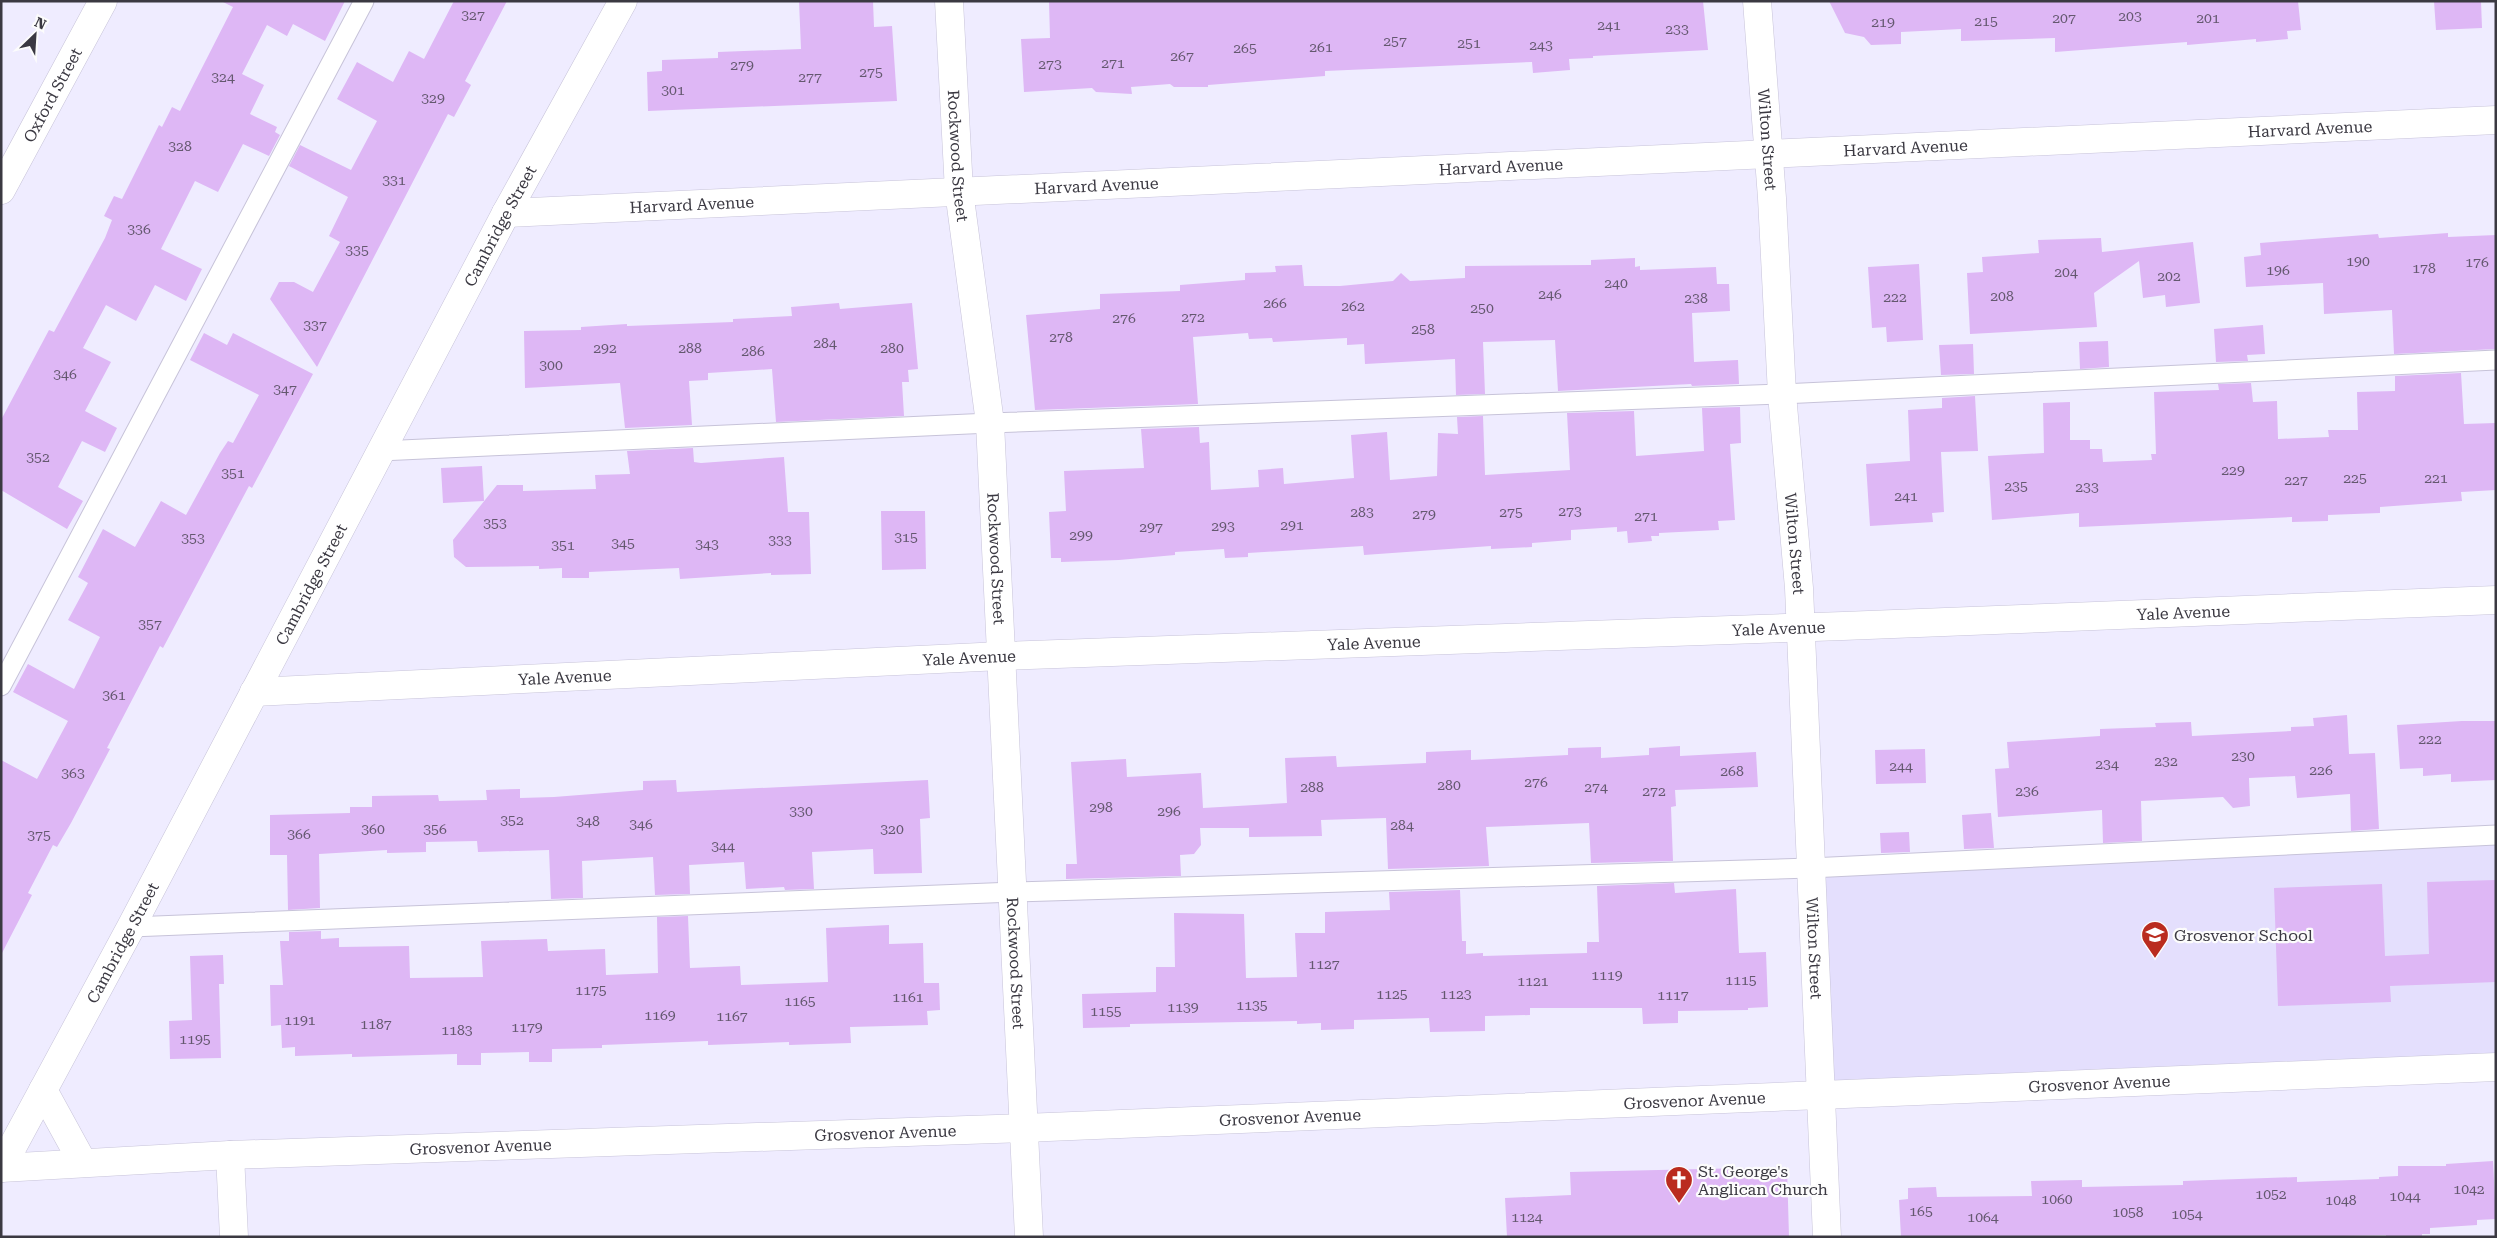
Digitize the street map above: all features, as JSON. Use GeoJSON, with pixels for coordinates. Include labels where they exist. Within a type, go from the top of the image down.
{"type":"FeatureCollection","features":[{"type":"Feature","properties":{"kind":"street","name":"Oxford Street"},"geometry":{"type":"LineString","coordinates":[[1,190],[103,1]]}},
{"type":"Feature","properties":{"kind":"street","name":"Cambridge Street"},"geometry":{"type":"LineString","coordinates":[[1,1168],[131,927],[506,213],[623,1]]}},
{"type":"Feature","properties":{"kind":"street","name":"Rockwood Street"},"geometry":{"type":"LineString","coordinates":[[949,1],[959,191],[990,423],[1014,892],[1029,1237]]}},
{"type":"Feature","properties":{"kind":"street","name":"Wilton Street"},"geometry":{"type":"LineString","coordinates":[[1757,1],[1782,394],[1799,588],[1827,1237]]}},
{"type":"Feature","properties":{"kind":"street","name":"Harvard Avenue"},"geometry":{"type":"LineString","coordinates":[[506,213],[1768,155],[1814,150],[2496,120]]}},
{"type":"Feature","properties":{"kind":"street","name":"Yale Avenue"},"geometry":{"type":"LineString","coordinates":[[254,692],[1001,656],[2496,600]]}},
{"type":"Feature","properties":{"kind":"street","name":"Grosvenor Avenue"},"geometry":{"type":"LineString","coordinates":[[1,1168],[230,1155],[1024,1128],[2496,1067]]}},
{"type":"Feature","properties":{"kind":"street"},"geometry":{"type":"LineString","coordinates":[[43,1090],[83,1163]]}},
{"type":"Feature","properties":{"kind":"street"},"geometry":{"type":"LineString","coordinates":[[230,1155],[234,1237]]}},
{"type":"Feature","properties":{"kind":"lane"},"geometry":{"type":"LineString","coordinates":[[1,686],[364,1]]}},
{"type":"Feature","properties":{"kind":"lane"},"geometry":{"type":"LineString","coordinates":[[380,451],[990,423],[1782,394],[2496,360]]}},
{"type":"Feature","properties":{"kind":"lane"},"geometry":{"type":"LineString","coordinates":[[131,927],[1014,892],[1810,868],[2496,835]]}},
{"type":"Feature","properties":{"kind":"shaded area","name":"Grosvenor School"},"geometry":{"type":"Polygon","coordinates":[[[2496,835],[2496,1067],[1820,1095],[1810,868],[2496,835]]]}},
{"type":"Feature","properties":{"kind":"building"},"geometry":{"type":"Polygon","coordinates":[[[221,1],[345,1],[325,41],[293,24],[287,36],[267,25],[242,74],[264,85],[250,114],[277,127],[275,132],[280,135],[269,156],[243,144],[218,192],[195,181],[161,249],[202,269],[186,301],[155,285],[136,321],[106,305],[83,348],[111,362],[85,411],[117,428],[105,452],[82,441],[58,487],[83,501],[67,529],[1,490],[1,420],[49,330],[54,332],[105,238],[112,220],[104,216],[114,196],[122,199],[159,125],[162,127],[172,107],[180,111],[233,7],[221,1]]]}},
{"type":"Feature","properties":{"kind":"building"},"geometry":{"type":"Polygon","coordinates":[[[454,1],[507,1],[465,81],[471,85],[454,117],[448,114],[317,367],[270,299],[279,282],[294,282],[313,292],[340,242],[329,236],[348,197],[289,166],[300,145],[351,170],[377,121],[337,99],[357,62],[393,82],[409,51],[424,59],[454,1]]]}},
{"type":"Feature","properties":{"kind":"building"},"geometry":{"type":"Polygon","coordinates":[[[799,1],[873,1],[874,27],[892,26],[897,101],[648,111],[647,72],[662,71],[662,60],[718,58],[718,52],[801,49],[799,1]]]}},
{"type":"Feature","properties":{"kind":"building"},"geometry":{"type":"Polygon","coordinates":[[[1049,1],[1703,1],[1708,50],[1569,59],[1570,70],[1533,73],[1532,62],[1325,71],[1325,76],[1208,85],[1208,87],[1174,87],[1170,84],[1131,87],[1132,94],[1096,92],[1092,88],[1024,92],[1021,39],[1050,38],[1049,1]]]}},
{"type":"Feature","properties":{"kind":"building"},"geometry":{"type":"Polygon","coordinates":[[[1829,1],[2298,1],[2301,30],[2287,31],[2288,39],[2256,42],[2256,39],[2187,45],[2187,42],[2055,52],[2055,38],[1961,41],[1961,29],[1901,32],[1901,44],[1871,45],[1864,37],[1845,33],[1829,1]]]}},
{"type":"Feature","properties":{"kind":"building"},"geometry":{"type":"Polygon","coordinates":[[[2434,1],[2481,1],[2482,28],[2436,30],[2434,1]]]}},
{"type":"Feature","properties":{"kind":"building"},"geometry":{"type":"Polygon","coordinates":[[[2448,233],[2448,237],[2496,235],[2496,349],[2394,354],[2392,310],[2324,314],[2323,283],[2246,287],[2244,257],[2261,255],[2260,243],[2378,234],[2379,238],[2448,233]]]}},
{"type":"Feature","properties":{"kind":"building"},"geometry":{"type":"Polygon","coordinates":[[[2101,238],[2102,252],[2193,242],[2200,303],[2166,307],[2165,295],[2143,298],[2139,261],[2094,293],[2097,327],[1970,334],[1967,273],[1983,272],[1982,257],[2039,253],[2038,240],[2101,238]]]}},
{"type":"Feature","properties":{"kind":"building"},"geometry":{"type":"Polygon","coordinates":[[[1635,258],[1635,267],[1640,266],[1640,270],[1716,267],[1717,284],[1729,284],[1730,311],[1692,313],[1694,362],[1738,360],[1739,384],[1692,386],[1691,384],[1558,391],[1555,340],[1483,342],[1485,394],[1456,395],[1455,359],[1365,364],[1364,344],[1347,345],[1347,338],[1273,342],[1272,338],[1249,339],[1248,333],[1193,337],[1198,404],[1035,410],[1026,315],[1100,309],[1100,294],[1180,291],[1180,285],[1245,280],[1245,273],[1276,272],[1275,266],[1302,265],[1304,286],[1340,286],[1393,281],[1401,273],[1410,281],[1465,278],[1465,266],[1591,265],[1591,260],[1635,258]]]}},
{"type":"Feature","properties":{"kind":"building"},"geometry":{"type":"Polygon","coordinates":[[[1919,264],[1923,340],[1887,342],[1886,327],[1872,328],[1868,267],[1919,264]]]}},
{"type":"Feature","properties":{"kind":"building"},"geometry":{"type":"Polygon","coordinates":[[[839,303],[840,309],[912,303],[918,369],[908,370],[909,382],[902,382],[904,416],[776,422],[772,369],[708,373],[708,380],[689,381],[692,425],[625,428],[620,383],[525,388],[524,331],[581,330],[581,327],[627,324],[627,326],[733,322],[733,319],[792,316],[791,307],[839,303]]]}},
{"type":"Feature","properties":{"kind":"building"},"geometry":{"type":"Polygon","coordinates":[[[2263,325],[2265,354],[2247,355],[2248,361],[2216,362],[2214,329],[2263,325]]]}},
{"type":"Feature","properties":{"kind":"building"},"geometry":{"type":"Polygon","coordinates":[[[204,333],[227,345],[233,333],[313,374],[252,488],[249,486],[163,648],[160,646],[107,748],[110,749],[71,823],[57,847],[53,845],[28,893],[32,895],[1,955],[1,760],[37,779],[68,721],[13,692],[28,664],[74,689],[100,637],[68,620],[88,583],[78,577],[103,529],[135,547],[161,501],[186,515],[220,453],[228,441],[233,443],[259,395],[190,360],[204,333]]]}},
{"type":"Feature","properties":{"kind":"building"},"geometry":{"type":"Polygon","coordinates":[[[2108,341],[2109,367],[2080,369],[2079,342],[2108,341]]]}},
{"type":"Feature","properties":{"kind":"building"},"geometry":{"type":"Polygon","coordinates":[[[1973,344],[1974,374],[1941,375],[1939,345],[1973,344]]]}},
{"type":"Feature","properties":{"kind":"building"},"geometry":{"type":"Polygon","coordinates":[[[2461,373],[2464,424],[2496,423],[2496,490],[2461,492],[2462,501],[2380,507],[2380,513],[2328,515],[2328,521],[2292,522],[2292,517],[2079,527],[2079,513],[1992,520],[1988,456],[2044,453],[2043,403],[2070,402],[2070,440],[2090,440],[2090,449],[2102,449],[2103,462],[2152,460],[2151,454],[2156,454],[2154,392],[2219,390],[2218,384],[2251,383],[2253,402],[2277,401],[2278,439],[2329,437],[2328,430],[2358,430],[2357,392],[2395,391],[2395,376],[2461,373]]]}},
{"type":"Feature","properties":{"kind":"building"},"geometry":{"type":"Polygon","coordinates":[[[1975,396],[1978,451],[1941,452],[1944,512],[1932,513],[1933,522],[1870,526],[1866,464],[1910,461],[1908,410],[1942,408],[1942,398],[1975,396]]]}},
{"type":"Feature","properties":{"kind":"building"},"geometry":{"type":"Polygon","coordinates":[[[1740,407],[1741,443],[1730,444],[1735,520],[1718,521],[1719,530],[1659,533],[1659,536],[1651,536],[1652,541],[1628,543],[1627,531],[1617,532],[1617,527],[1571,530],[1571,540],[1532,543],[1532,547],[1491,549],[1491,546],[1364,555],[1363,546],[1248,553],[1248,557],[1225,558],[1224,549],[1175,552],[1175,555],[1119,560],[1061,562],[1061,558],[1051,558],[1049,512],[1066,511],[1064,471],[1144,468],[1141,429],[1199,427],[1200,443],[1209,442],[1211,490],[1259,487],[1258,470],[1283,468],[1284,484],[1354,478],[1351,435],[1387,432],[1390,480],[1437,476],[1438,433],[1458,434],[1457,417],[1483,416],[1485,475],[1570,470],[1567,413],[1634,411],[1636,456],[1704,451],[1702,408],[1740,407]]]}},
{"type":"Feature","properties":{"kind":"building"},"geometry":{"type":"Polygon","coordinates":[[[693,448],[694,462],[701,463],[784,457],[788,512],[809,512],[811,574],[771,575],[771,573],[680,579],[679,568],[589,572],[589,578],[562,578],[562,568],[539,569],[539,566],[466,567],[454,557],[453,540],[497,485],[523,485],[523,491],[596,489],[595,475],[630,474],[627,451],[693,448]]]}},
{"type":"Feature","properties":{"kind":"building"},"geometry":{"type":"Polygon","coordinates":[[[482,466],[484,501],[443,503],[441,468],[482,466]]]}},
{"type":"Feature","properties":{"kind":"building"},"geometry":{"type":"Polygon","coordinates":[[[881,511],[925,511],[926,569],[882,570],[881,511]]]}},
{"type":"Feature","properties":{"kind":"building"},"geometry":{"type":"Polygon","coordinates":[[[2347,715],[2349,754],[2375,753],[2379,829],[2351,831],[2350,794],[2297,798],[2295,776],[2249,778],[2250,806],[2233,808],[2223,797],[2141,801],[2142,841],[2103,843],[2102,810],[1998,817],[1995,769],[2009,768],[2007,742],[2100,736],[2100,729],[2156,727],[2155,723],[2191,722],[2192,736],[2291,731],[2291,727],[2314,726],[2313,718],[2347,715]]]}},
{"type":"Feature","properties":{"kind":"building"},"geometry":{"type":"Polygon","coordinates":[[[2496,721],[2496,780],[2451,782],[2451,774],[2423,776],[2423,768],[2400,769],[2397,725],[2496,721]]]}},
{"type":"Feature","properties":{"kind":"building"},"geometry":{"type":"Polygon","coordinates":[[[1680,746],[1680,756],[1756,752],[1758,787],[1675,790],[1676,806],[1671,807],[1673,861],[1591,863],[1589,823],[1486,827],[1489,866],[1388,869],[1386,818],[1321,820],[1322,836],[1249,837],[1249,828],[1200,828],[1201,845],[1194,854],[1180,855],[1181,876],[1066,879],[1066,864],[1077,864],[1071,762],[1126,759],[1127,777],[1201,773],[1203,808],[1287,803],[1285,758],[1336,756],[1337,767],[1426,763],[1426,752],[1471,750],[1471,760],[1568,755],[1568,748],[1601,747],[1601,758],[1649,755],[1649,748],[1680,746]]]}},
{"type":"Feature","properties":{"kind":"building"},"geometry":{"type":"Polygon","coordinates":[[[1925,749],[1926,783],[1876,784],[1875,750],[1925,749]]]}},
{"type":"Feature","properties":{"kind":"building"},"geometry":{"type":"Polygon","coordinates":[[[676,780],[677,792],[928,780],[930,818],[920,819],[922,873],[874,874],[873,849],[812,852],[814,889],[785,890],[784,887],[746,889],[744,862],[689,865],[690,894],[655,895],[653,857],[582,861],[583,898],[551,899],[549,850],[478,852],[477,841],[426,842],[426,852],[387,853],[387,850],[319,854],[320,908],[288,910],[287,855],[270,855],[270,815],[350,813],[350,807],[372,807],[372,796],[438,795],[439,801],[487,800],[486,790],[520,789],[520,798],[554,797],[643,790],[643,781],[676,780]]]}},
{"type":"Feature","properties":{"kind":"building"},"geometry":{"type":"Polygon","coordinates":[[[1991,813],[1994,848],[1964,849],[1962,815],[1991,813]]]}},
{"type":"Feature","properties":{"kind":"building"},"geometry":{"type":"Polygon","coordinates":[[[1909,832],[1910,852],[1881,853],[1880,833],[1909,832]]]}},
{"type":"Feature","properties":{"kind":"building","name":"Grosvenor School"},"geometry":{"type":"Polygon","coordinates":[[[2496,880],[2496,982],[2390,986],[2391,1002],[2278,1006],[2274,888],[2382,884],[2385,956],[2429,954],[2427,882],[2496,880]]]}},
{"type":"Feature","properties":{"kind":"building"},"geometry":{"type":"Polygon","coordinates":[[[1674,883],[1675,893],[1736,889],[1739,953],[1766,952],[1768,1007],[1748,1008],[1748,1010],[1678,1011],[1678,1023],[1643,1024],[1642,1008],[1530,1008],[1530,1015],[1485,1016],[1485,1031],[1430,1032],[1429,1018],[1354,1020],[1354,1029],[1321,1030],[1321,1023],[1297,1024],[1297,1021],[1130,1024],[1130,1027],[1083,1028],[1082,994],[1156,992],[1156,967],[1175,967],[1174,913],[1244,914],[1246,978],[1297,977],[1295,933],[1325,933],[1325,912],[1390,910],[1389,892],[1460,890],[1462,941],[1466,941],[1466,954],[1483,953],[1483,956],[1587,953],[1587,942],[1599,942],[1597,886],[1674,883]]]}},
{"type":"Feature","properties":{"kind":"building"},"geometry":{"type":"Polygon","coordinates":[[[688,916],[690,968],[740,966],[741,985],[828,982],[826,928],[889,925],[889,944],[923,943],[924,983],[939,983],[940,1010],[927,1011],[928,1025],[850,1027],[851,1043],[789,1045],[789,1042],[708,1045],[708,1041],[602,1045],[602,1048],[552,1049],[552,1062],[529,1062],[529,1052],[481,1053],[481,1065],[457,1065],[457,1054],[352,1057],[352,1054],[295,1056],[295,1047],[282,1048],[281,1025],[271,1026],[270,985],[283,985],[280,941],[289,941],[289,932],[321,931],[321,939],[339,938],[339,947],[409,946],[410,978],[483,977],[481,941],[547,939],[548,951],[605,949],[606,975],[658,973],[657,917],[688,916]]]}},
{"type":"Feature","properties":{"kind":"building"},"geometry":{"type":"Polygon","coordinates":[[[223,955],[224,984],[219,984],[221,1058],[170,1059],[169,1021],[192,1020],[190,956],[223,955]]]}},
{"type":"Feature","properties":{"kind":"building"},"geometry":{"type":"Polygon","coordinates":[[[2493,1161],[2496,1219],[2477,1220],[2477,1225],[2430,1228],[2430,1234],[2422,1234],[2422,1237],[2386,1237],[2386,1235],[2300,1237],[1901,1237],[1899,1200],[1908,1199],[1908,1188],[1936,1187],[1937,1197],[2032,1196],[2031,1181],[2082,1180],[2082,1187],[2183,1185],[2183,1181],[2297,1177],[2297,1182],[2379,1179],[2379,1177],[2398,1176],[2398,1166],[2446,1166],[2446,1164],[2493,1161]]]}},
{"type":"Feature","properties":{"kind":"building","name":"St. George's Anglican Church"},"geometry":{"type":"Polygon","coordinates":[[[1787,1167],[1789,1237],[1507,1237],[1505,1198],[1571,1195],[1570,1172],[1787,1167]]]}},
{"type":"Feature","properties":{"kind":"place","name":"Grosvenor School"},"geometry":{"type":"Point","coordinates":[2155,959]}},
{"type":"Feature","properties":{"kind":"place","name":"St. George's Anglican Church"},"geometry":{"type":"Point","coordinates":[1679,1204]}}]}
